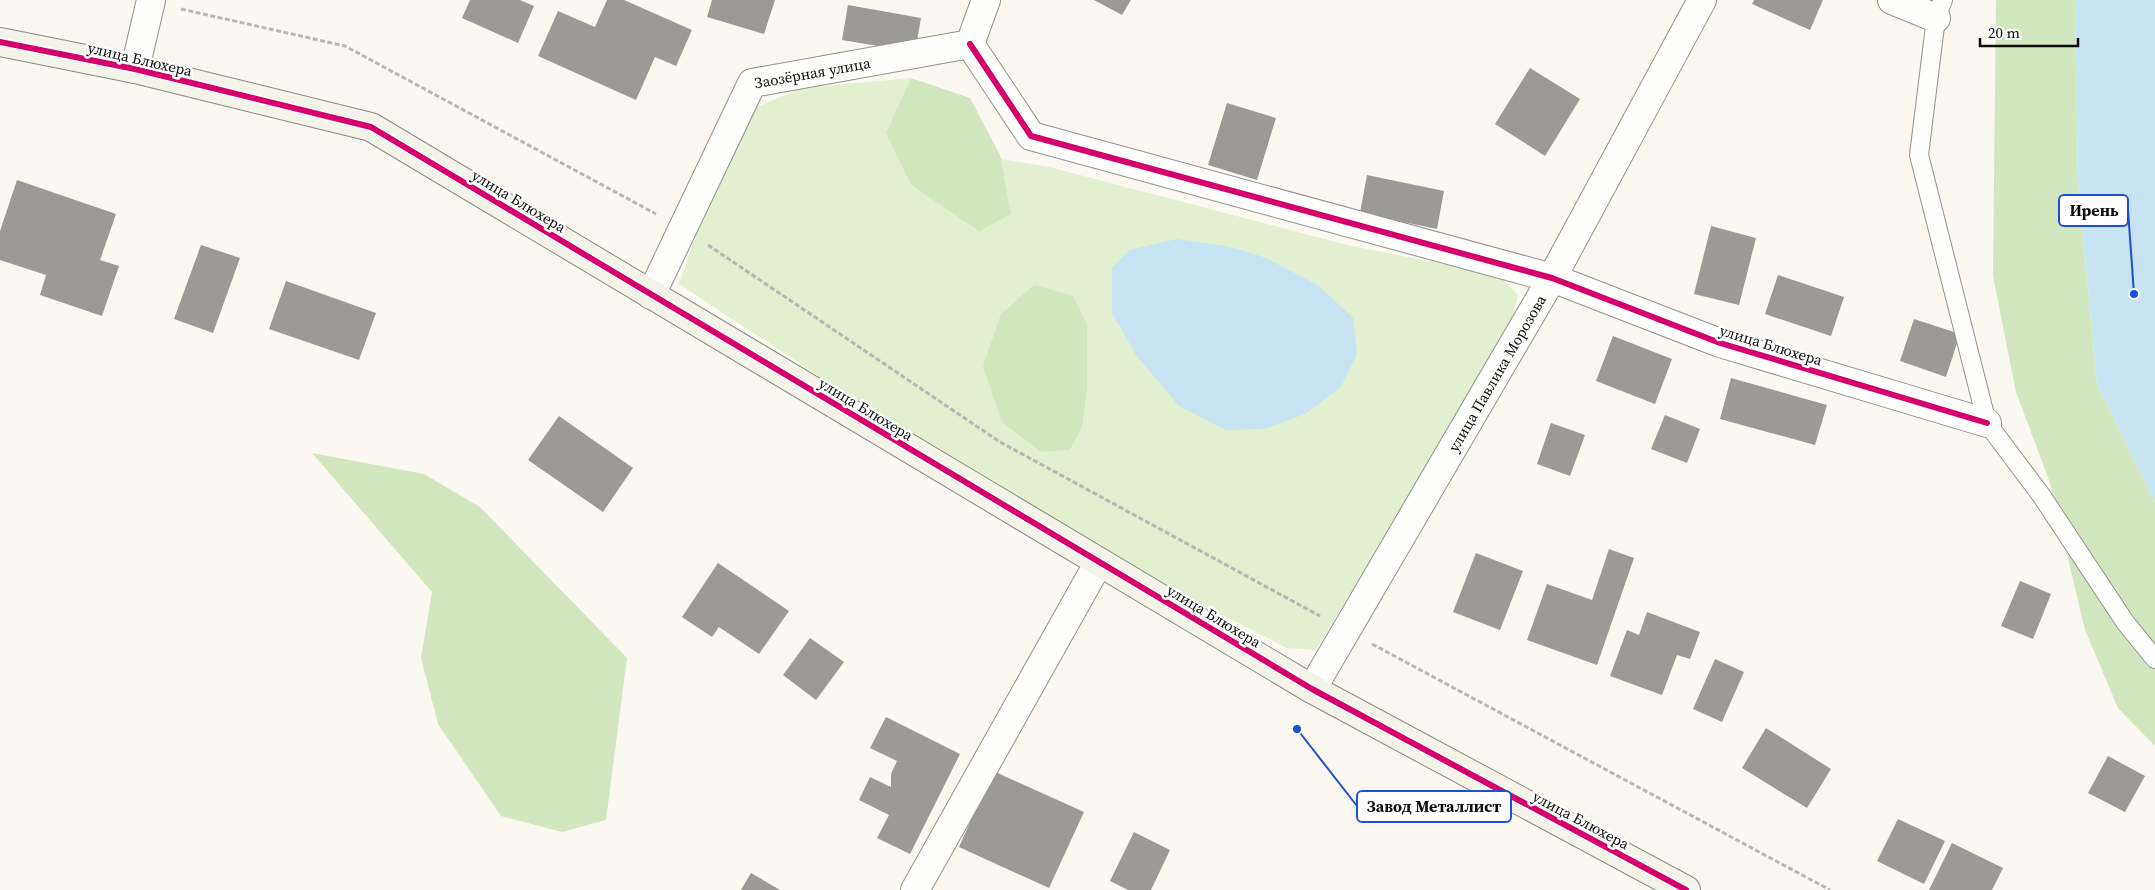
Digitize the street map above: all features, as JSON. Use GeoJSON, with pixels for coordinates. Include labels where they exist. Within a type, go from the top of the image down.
{"type":"FeatureCollection","features":[{"type":"Feature","properties":{"kind":"street"},"geometry":{"type":"LineString","coordinates":[[970,44],[986,0]]}},
{"type":"Feature","properties":{"kind":"street","name":"улица Павлика Морозова"},"geometry":{"type":"LineString","coordinates":[[1312,689],[1552,278],[1702,0]]}},
{"type":"Feature","properties":{"kind":"street"},"geometry":{"type":"LineString","coordinates":[[1892,0],[1939,9]]}},
{"type":"Feature","properties":{"kind":"street"},"geometry":{"type":"LineString","coordinates":[[135,69],[151,1]]}},
{"type":"Feature","properties":{"kind":"street","name":"улица Блюхера"},"geometry":{"type":"LineString","coordinates":[[0,42],[135,69],[371,127],[1312,689],[1686,890]]}},
{"type":"Feature","properties":{"kind":"street","name":"Заозёрная улица"},"geometry":{"type":"LineString","coordinates":[[651,295],[752,83],[970,44]]}},
{"type":"Feature","properties":{"kind":"street","name":"улица Блюхера"},"geometry":{"type":"LineString","coordinates":[[970,44],[1031,136],[1552,278],[1720,343],[1987,423]]}},
{"type":"Feature","properties":{"kind":"street"},"geometry":{"type":"LineString","coordinates":[[915,890],[1099,562]]}},
{"type":"Feature","properties":{"kind":"lane"},"geometry":{"type":"LineString","coordinates":[[1939,9],[1919,156],[1987,423],[2041,495],[2125,622],[2155,659]]}},
{"type":"Feature","properties":{"kind":"path"},"geometry":{"type":"LineString","coordinates":[[151,1],[344,46],[683,228],[1000,442],[1346,631],[1830,890]]}},
{"type":"Feature","properties":{"kind":"green space"},"geometry":{"type":"Polygon","coordinates":[[[1996,0],[2075,0],[2078,181],[2097,384],[2155,502],[2155,746],[2118,708],[2085,630],[2050,483],[2016,392],[1993,276],[1996,0]]]}},
{"type":"Feature","properties":{"kind":"green space"},"geometry":{"type":"Polygon","coordinates":[[[911,78],[886,133],[911,185],[1011,214],[1000,159],[1049,167],[1347,245],[1498,275],[1518,295],[1510,328],[1316,650],[1287,648],[1117,561],[831,384],[679,284],[706,205],[754,108],[803,88],[911,78]],[[1231,247],[1318,285],[1264,257],[1231,247]],[[1082,428],[1041,452],[1070,450],[1082,428]]]}},
{"type":"Feature","properties":{"kind":"green space"},"geometry":{"type":"Polygon","coordinates":[[[911,78],[970,98],[1000,155],[1011,214],[979,231],[911,185],[886,133],[911,78]]]}},
{"type":"Feature","properties":{"kind":"green space"},"geometry":{"type":"Polygon","coordinates":[[[1034,285],[1073,296],[1087,325],[1087,388],[1082,428],[1070,450],[1041,452],[1002,422],[983,366],[1001,314],[1034,285]]]}},
{"type":"Feature","properties":{"kind":"green space"},"geometry":{"type":"Polygon","coordinates":[[[312,453],[424,474],[480,507],[627,658],[606,820],[562,832],[501,816],[438,724],[421,658],[432,592],[312,453]]]}},
{"type":"Feature","properties":{"kind":"water"},"geometry":{"type":"Polygon","coordinates":[[[2075,0],[2155,0],[2155,502],[2097,384],[2078,181],[2075,0]]]}},
{"type":"Feature","properties":{"kind":"water"},"geometry":{"type":"Polygon","coordinates":[[[1177,239],[1231,247],[1264,257],[1318,285],[1353,318],[1357,354],[1341,387],[1305,414],[1264,429],[1226,430],[1179,406],[1136,355],[1112,313],[1112,268],[1129,250],[1177,239]]]}},
{"type":"Feature","properties":{"kind":"building"},"geometry":{"type":"Polygon","coordinates":[[[470,0],[520,0],[534,6],[518,43],[462,18],[470,0]]]}},
{"type":"Feature","properties":{"kind":"building"},"geometry":{"type":"Polygon","coordinates":[[[607,0],[624,0],[692,30],[676,66],[655,57],[636,100],[538,56],[558,11],[595,27],[607,0]]]}},
{"type":"Feature","properties":{"kind":"building"},"geometry":{"type":"Polygon","coordinates":[[[712,0],[775,0],[764,34],[707,17],[712,0]]]}},
{"type":"Feature","properties":{"kind":"building"},"geometry":{"type":"Polygon","coordinates":[[[1094,0],[1131,0],[1122,15],[1094,0]]]}},
{"type":"Feature","properties":{"kind":"building"},"geometry":{"type":"Polygon","coordinates":[[[1754,0],[1823,0],[1810,30],[1752,4],[1754,0]]]}},
{"type":"Feature","properties":{"kind":"building"},"geometry":{"type":"Polygon","coordinates":[[[848,5],[921,18],[915,52],[842,40],[848,5]]]}},
{"type":"Feature","properties":{"kind":"building"},"geometry":{"type":"Polygon","coordinates":[[[1530,68],[1580,99],[1545,156],[1495,124],[1530,68]]]}},
{"type":"Feature","properties":{"kind":"building"},"geometry":{"type":"Polygon","coordinates":[[[1227,103],[1276,118],[1257,180],[1208,165],[1227,103]]]}},
{"type":"Feature","properties":{"kind":"building"},"geometry":{"type":"Polygon","coordinates":[[[1367,175],[1444,191],[1437,229],[1360,213],[1367,175]]]}},
{"type":"Feature","properties":{"kind":"building"},"geometry":{"type":"Polygon","coordinates":[[[17,180],[116,214],[100,260],[119,266],[102,316],[40,295],[46,275],[0,260],[0,231],[17,180]]]}},
{"type":"Feature","properties":{"kind":"building"},"geometry":{"type":"Polygon","coordinates":[[[1711,226],[1756,238],[1739,305],[1694,294],[1711,226]]]}},
{"type":"Feature","properties":{"kind":"building"},"geometry":{"type":"Polygon","coordinates":[[[201,245],[240,258],[213,333],[174,319],[201,245]]]}},
{"type":"Feature","properties":{"kind":"building"},"geometry":{"type":"Polygon","coordinates":[[[1778,275],[1844,297],[1831,336],[1765,314],[1778,275]]]}},
{"type":"Feature","properties":{"kind":"building"},"geometry":{"type":"Polygon","coordinates":[[[286,281],[376,313],[359,360],[269,329],[286,281]]]}},
{"type":"Feature","properties":{"kind":"building"},"geometry":{"type":"Polygon","coordinates":[[[1914,319],[1960,334],[1946,377],[1900,361],[1914,319]]]}},
{"type":"Feature","properties":{"kind":"building"},"geometry":{"type":"Polygon","coordinates":[[[1613,336],[1672,359],[1655,404],[1596,381],[1613,336]]]}},
{"type":"Feature","properties":{"kind":"building"},"geometry":{"type":"Polygon","coordinates":[[[1731,378],[1827,405],[1815,445],[1720,419],[1731,378]]]}},
{"type":"Feature","properties":{"kind":"building"},"geometry":{"type":"Polygon","coordinates":[[[1665,415],[1700,429],[1687,463],[1651,449],[1665,415]]]}},
{"type":"Feature","properties":{"kind":"building"},"geometry":{"type":"Polygon","coordinates":[[[559,416],[633,468],[603,512],[528,460],[559,416]]]}},
{"type":"Feature","properties":{"kind":"building"},"geometry":{"type":"Polygon","coordinates":[[[1551,423],[1585,435],[1570,476],[1537,464],[1551,423]]]}},
{"type":"Feature","properties":{"kind":"building"},"geometry":{"type":"Polygon","coordinates":[[[1609,549],[1634,558],[1597,665],[1527,640],[1547,584],[1592,600],[1609,549]]]}},
{"type":"Feature","properties":{"kind":"building"},"geometry":{"type":"Polygon","coordinates":[[[1476,553],[1523,571],[1500,630],[1453,612],[1476,553]]]}},
{"type":"Feature","properties":{"kind":"building"},"geometry":{"type":"Polygon","coordinates":[[[718,563],[789,611],[759,654],[719,627],[712,637],[682,617],[718,563]]]}},
{"type":"Feature","properties":{"kind":"building"},"geometry":{"type":"Polygon","coordinates":[[[2020,581],[2051,594],[2033,639],[2001,626],[2020,581]]]}},
{"type":"Feature","properties":{"kind":"building"},"geometry":{"type":"Polygon","coordinates":[[[1647,612],[1700,632],[1690,659],[1677,655],[1662,695],[1610,676],[1627,630],[1639,635],[1647,612]]]}},
{"type":"Feature","properties":{"kind":"building"},"geometry":{"type":"Polygon","coordinates":[[[810,638],[844,662],[816,700],[783,675],[810,638]]]}},
{"type":"Feature","properties":{"kind":"building"},"geometry":{"type":"Polygon","coordinates":[[[1715,659],[1744,672],[1722,722],[1693,709],[1715,659]]]}},
{"type":"Feature","properties":{"kind":"building"},"geometry":{"type":"Polygon","coordinates":[[[886,717],[960,754],[910,854],[877,838],[889,815],[859,800],[870,777],[891,787],[891,774],[897,761],[870,748],[886,717]]]}},
{"type":"Feature","properties":{"kind":"building"},"geometry":{"type":"Polygon","coordinates":[[[1766,728],[1831,769],[1807,808],[1742,768],[1766,728]]]}},
{"type":"Feature","properties":{"kind":"building"},"geometry":{"type":"Polygon","coordinates":[[[2108,756],[2145,776],[2125,812],[2088,793],[2108,756]]]}},
{"type":"Feature","properties":{"kind":"building"},"geometry":{"type":"Polygon","coordinates":[[[993,771],[1084,812],[1049,888],[959,847],[993,771]]]}},
{"type":"Feature","properties":{"kind":"building"},"geometry":{"type":"Polygon","coordinates":[[[1898,819],[1945,841],[1924,884],[1877,861],[1898,819]]]}},
{"type":"Feature","properties":{"kind":"building"},"geometry":{"type":"Polygon","coordinates":[[[1134,832],[1170,850],[1151,890],[1128,890],[1110,881],[1134,832]]]}},
{"type":"Feature","properties":{"kind":"building"},"geometry":{"type":"Polygon","coordinates":[[[1952,843],[2003,868],[1992,890],[1929,890],[1952,843]]]}},
{"type":"Feature","properties":{"kind":"building"},"geometry":{"type":"Polygon","coordinates":[[[751,873],[780,890],[741,890],[751,873]]]}},
{"type":"Feature","properties":{"kind":"cycle path"},"geometry":{"type":"LineString","coordinates":[[0,42],[135,69],[371,127],[1312,689],[1686,890]]}},
{"type":"Feature","properties":{"kind":"cycle path"},"geometry":{"type":"LineString","coordinates":[[970,44],[1031,136],[1552,278],[1720,343],[1987,423]]}},
{"type":"Feature","properties":{"kind":"place","name":"Ирень"},"geometry":{"type":"Point","coordinates":[2134,294]}},
{"type":"Feature","properties":{"kind":"place","name":"Завод Металлист"},"geometry":{"type":"Point","coordinates":[1297,729]}}]}
